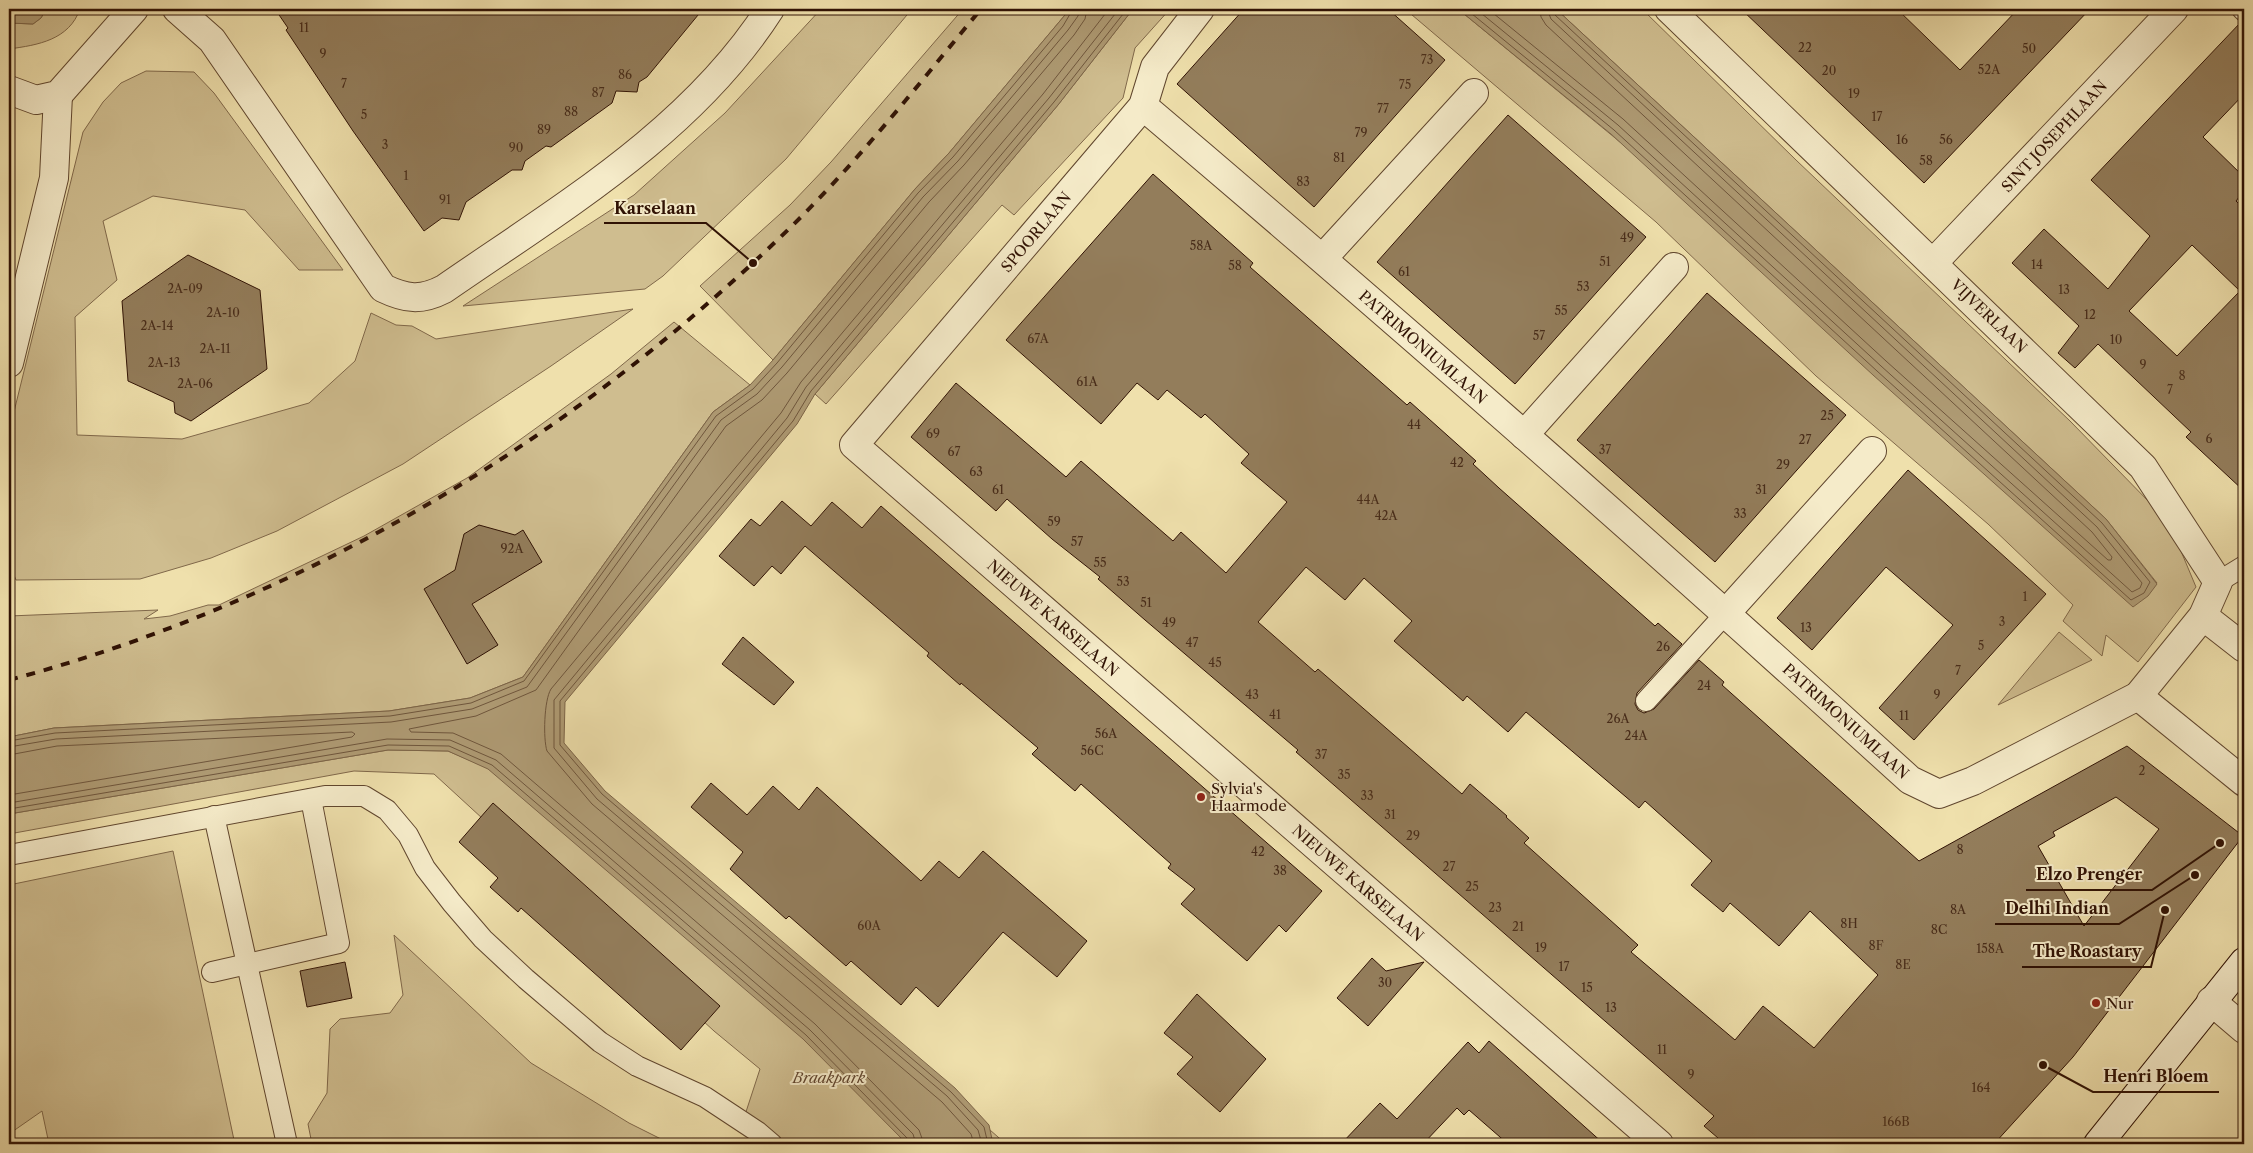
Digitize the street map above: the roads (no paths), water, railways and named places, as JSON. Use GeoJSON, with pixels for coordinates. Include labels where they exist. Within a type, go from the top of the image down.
{"type":"FeatureCollection","features":[{"type":"Feature","properties":{"kind":"street"},"geometry":{"type":"LineString","coordinates":[[9,90],[36,100],[58,95],[134,9]]}},
{"type":"Feature","properties":{"kind":"street"},"geometry":{"type":"LineString","coordinates":[[177,9],[212,40],[383,288],[401,297],[428,297],[444,289],[607,176],[700,97],[749,42],[770,9]]}},
{"type":"Feature","properties":{"kind":"street","name":"SPOORLAAN"},"geometry":{"type":"LineString","coordinates":[[854,445],[1143,106],[1155,67],[1200,9]]}},
{"type":"Feature","properties":{"kind":"street","name":"VIJVERLAAN"},"geometry":{"type":"LineString","coordinates":[[1669,9],[1934,262],[2143,467],[2218,582]]}},
{"type":"Feature","properties":{"kind":"street","name":"SINT JOSEPHLAAN"},"geometry":{"type":"LineString","coordinates":[[1934,262],[2174,9]]}},
{"type":"Feature","properties":{"kind":"street"},"geometry":{"type":"LineString","coordinates":[[1323,258],[1474,93]]}},
{"type":"Feature","properties":{"kind":"street"},"geometry":{"type":"LineString","coordinates":[[9,363],[54,178],[58,95]]}},
{"type":"Feature","properties":{"kind":"street","name":"PATRIMONIUMLAAN"},"geometry":{"type":"LineString","coordinates":[[1143,106],[1323,258],[1726,613],[1910,780],[1939,794],[1973,781],[2138,696],[2203,616]]}},
{"type":"Feature","properties":{"kind":"street"},"geometry":{"type":"LineString","coordinates":[[1524,435],[1674,267]]}},
{"type":"Feature","properties":{"kind":"street","name":"NIEUWE KARSELAAN"},"geometry":{"type":"LineString","coordinates":[[854,445],[1659,1144]]}},
{"type":"Feature","properties":{"kind":"street"},"geometry":{"type":"LineString","coordinates":[[1726,613],[1872,451]]}},
{"type":"Feature","properties":{"kind":"street"},"geometry":{"type":"LineString","coordinates":[[2218,582],[2203,616],[2244,648]]}},
{"type":"Feature","properties":{"kind":"street"},"geometry":{"type":"LineString","coordinates":[[2138,696],[2244,782]]}},
{"type":"Feature","properties":{"kind":"street"},"geometry":{"type":"LineString","coordinates":[[2098,1144],[2211,1000],[2244,962]]}},
{"type":"Feature","properties":{"kind":"street"},"geometry":{"type":"LineString","coordinates":[[2211,1000],[2244,1029]]}},
{"type":"Feature","properties":{"kind":"lane"},"geometry":{"type":"LineString","coordinates":[[2218,582],[2244,566]]}},
{"type":"Feature","properties":{"kind":"lane"},"geometry":{"type":"LineString","coordinates":[[1646,701],[1726,613]]}},
{"type":"Feature","properties":{"kind":"lane"},"geometry":{"type":"LineString","coordinates":[[9,855],[311,799],[364,796],[387,810],[408,835],[425,868],[452,903],[483,939],[526,979],[608,1046],[637,1066],[705,1097],[758,1132],[772,1144]]}},
{"type":"Feature","properties":{"kind":"lane"},"geometry":{"type":"LineString","coordinates":[[212,972],[339,943],[311,799]]}},
{"type":"Feature","properties":{"kind":"lane"},"geometry":{"type":"LineString","coordinates":[[214,816],[287,1144]]}},
{"type":"Feature","properties":{"kind":"water"},"geometry":{"type":"Polygon","coordinates":[[[9,9],[46,9],[41,18],[33,24],[9,23],[9,9]]]}},
{"type":"Feature","properties":{"kind":"water"},"geometry":{"type":"Polygon","coordinates":[[[1070,9],[1133,9],[1058,105],[815,394],[797,424],[565,702],[564,743],[605,791],[955,1088],[989,1125],[993,1144],[907,1144],[803,1039],[488,769],[448,751],[388,750],[9,814],[9,737],[54,728],[389,711],[470,698],[523,677],[713,412],[750,385],[773,360],[915,189],[949,153],[1070,9]]]}},
{"type":"Feature","properties":{"kind":"water"},"geometry":{"type":"Polygon","coordinates":[[[1458,9],[1556,9],[2106,519],[2157,584],[2148,596],[2133,607],[1873,375],[1611,134],[1458,9]]]}},
{"type":"Feature","properties":{"kind":"railway"},"geometry":{"type":"LineString","coordinates":[[9,680],[120,646],[228,605],[332,556],[434,501],[531,439],[625,371],[714,298],[799,219],[870,143],[981,9]]}},
{"type":"Feature","properties":{"kind":"place","name":"Karselaan"},"geometry":{"type":"Point","coordinates":[753,263]}},
{"type":"Feature","properties":{"kind":"place","name":"Sylvia's Haarmode"},"geometry":{"type":"Point","coordinates":[1201,797]}},
{"type":"Feature","properties":{"kind":"place","name":"Elzo Prenger"},"geometry":{"type":"Point","coordinates":[2220,843]}},
{"type":"Feature","properties":{"kind":"place","name":"Delhi Indian"},"geometry":{"type":"Point","coordinates":[2195,875]}},
{"type":"Feature","properties":{"kind":"place","name":"The Roastary"},"geometry":{"type":"Point","coordinates":[2165,910]}},
{"type":"Feature","properties":{"kind":"place","name":"Nur"},"geometry":{"type":"Point","coordinates":[2096,1003]}},
{"type":"Feature","properties":{"kind":"place","name":"Henri Bloem"},"geometry":{"type":"Point","coordinates":[2043,1065]}},
{"type":"Feature","properties":{"kind":"park label","name":"Braakpark"},"geometry":{"type":"Point","coordinates":[829,1077]}}]}
